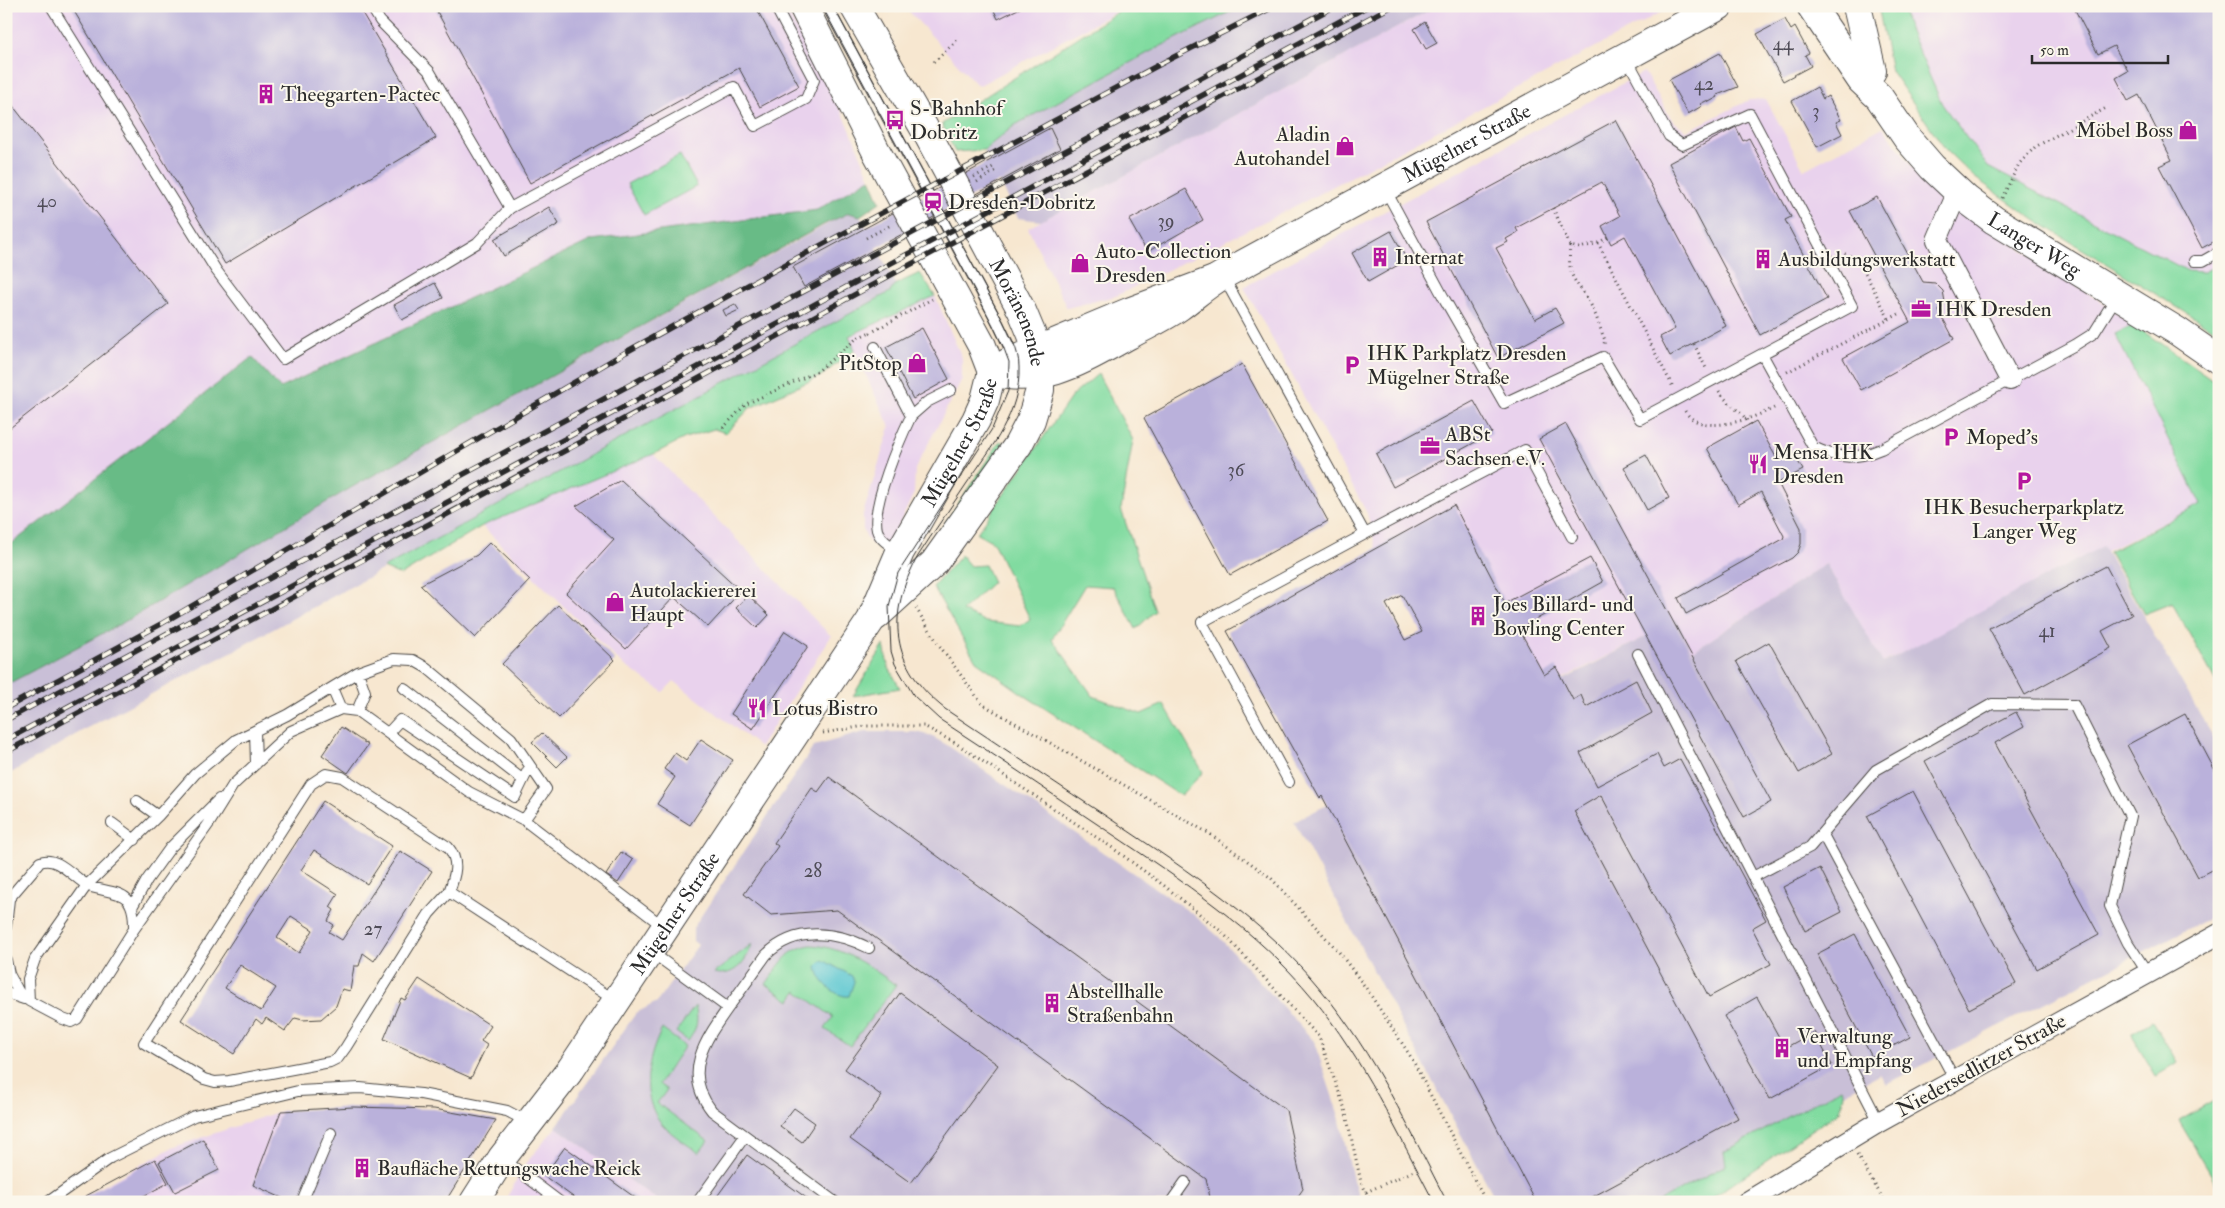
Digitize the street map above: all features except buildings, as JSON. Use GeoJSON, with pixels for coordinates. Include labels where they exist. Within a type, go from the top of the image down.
{"type":"FeatureCollection","features":[{"type":"Feature","properties":{"kind":"main road","name":"Moränenende"},"geometry":{"type":"LineString","coordinates":[[803,6],[876,151],[971,325],[1020,367]]}},
{"type":"Feature","properties":{"kind":"main road","name":"Moränenende"},"geometry":{"type":"LineString","coordinates":[[854,6],[927,134],[1022,311],[1020,367]]}},
{"type":"Feature","properties":{"kind":"main road","name":"Langer Weg"},"geometry":{"type":"LineString","coordinates":[[1812,6],[1861,80],[1879,97],[1907,138],[1958,191],[1994,220],[2177,332],[2219,360]]}},
{"type":"Feature","properties":{"kind":"main road","name":"Langer Weg"},"geometry":{"type":"LineString","coordinates":[[1834,6],[1872,71],[1879,97]]}},
{"type":"Feature","properties":{"kind":"main road"},"geometry":{"type":"LineString","coordinates":[[1857,6],[1872,71]]}},
{"type":"Feature","properties":{"kind":"main road","name":"Mügelner Straße"},"geometry":{"type":"LineString","coordinates":[[474,1202],[502,1158],[571,1069],[617,1002],[664,928],[871,620],[900,552],[976,420],[985,400],[1020,367],[1062,370],[1086,358],[1177,308],[1218,278],[1625,56],[1701,10]]}},
{"type":"Feature","properties":{"kind":"main road","name":"Mügelner Straße"},"geometry":{"type":"LineString","coordinates":[[871,620],[934,563],[1018,445],[1037,404],[1020,367]]}},
{"type":"Feature","properties":{"kind":"street"},"geometry":{"type":"LineString","coordinates":[[1958,191],[1937,240],[2010,380]]}},
{"type":"Feature","properties":{"kind":"street","name":"Niedersedlitzer Straße"},"geometry":{"type":"LineString","coordinates":[[1747,1202],[1879,1122],[2147,972],[2219,934]]}},
{"type":"Feature","properties":{"kind":"lane"},"geometry":{"type":"LineString","coordinates":[[51,6],[216,270],[283,359],[477,243],[510,208],[734,86],[755,126],[806,99],[814,80],[775,6]]}},
{"type":"Feature","properties":{"kind":"lane"},"geometry":{"type":"LineString","coordinates":[[371,6],[380,21],[430,72],[510,208]]}},
{"type":"Feature","properties":{"kind":"lane"},"geometry":{"type":"LineString","coordinates":[[827,6],[1020,367]]}},
{"type":"Feature","properties":{"kind":"lane"},"geometry":{"type":"LineString","coordinates":[[1384,188],[1466,339],[1504,403],[1603,357],[1640,419],[1852,306],[1750,114],[1682,146],[1669,136],[1625,56]]}},
{"type":"Feature","properties":{"kind":"lane"},"geometry":{"type":"LineString","coordinates":[[2194,261],[2203,261],[2219,252]]}},
{"type":"Feature","properties":{"kind":"lane"},"geometry":{"type":"LineString","coordinates":[[1218,278],[1365,534]]}},
{"type":"Feature","properties":{"kind":"lane"},"geometry":{"type":"LineString","coordinates":[[1762,354],[1813,448],[1827,455],[1853,457],[1881,449],[2094,333],[2117,295]]}},
{"type":"Feature","properties":{"kind":"lane"},"geometry":{"type":"LineString","coordinates":[[875,347],[911,416]]}},
{"type":"Feature","properties":{"kind":"lane"},"geometry":{"type":"LineString","coordinates":[[900,552],[886,543],[878,531],[876,516],[890,464],[911,416],[927,402],[951,390]]}},
{"type":"Feature","properties":{"kind":"lane"},"geometry":{"type":"LineString","coordinates":[[1289,782],[1202,622],[1525,450],[1572,537]]}},
{"type":"Feature","properties":{"kind":"lane"},"geometry":{"type":"LineString","coordinates":[[1638,654],[1879,1122]]}},
{"type":"Feature","properties":{"kind":"lane"},"geometry":{"type":"LineString","coordinates":[[26,1000],[28,979],[35,959],[88,885],[135,840],[196,774],[236,740],[358,672],[394,658],[413,660],[427,668],[511,738],[546,789],[524,820]]}},
{"type":"Feature","properties":{"kind":"lane"},"geometry":{"type":"LineString","coordinates":[[357,711],[365,692],[358,672]]}},
{"type":"Feature","properties":{"kind":"lane"},"geometry":{"type":"LineString","coordinates":[[332,688],[341,709]]}},
{"type":"Feature","properties":{"kind":"lane"},"geometry":{"type":"LineString","coordinates":[[404,688],[523,780]]}},
{"type":"Feature","properties":{"kind":"lane"},"geometry":{"type":"LineString","coordinates":[[1753,877],[1810,847],[1876,770],[1992,704],[2074,705],[2130,816],[2110,906],[2128,943],[2147,972]]}},
{"type":"Feature","properties":{"kind":"lane"},"geometry":{"type":"LineString","coordinates":[[132,907],[147,880],[170,848],[233,785],[291,731],[341,709],[357,711],[389,732],[470,792],[524,820],[664,928]]}},
{"type":"Feature","properties":{"kind":"lane"},"geometry":{"type":"LineString","coordinates":[[389,732],[400,720],[515,797],[530,766]]}},
{"type":"Feature","properties":{"kind":"lane"},"geometry":{"type":"LineString","coordinates":[[255,731],[256,764]]}},
{"type":"Feature","properties":{"kind":"lane"},"geometry":{"type":"LineString","coordinates":[[326,774],[342,777],[448,847],[454,854],[456,863],[456,873],[450,892],[429,914],[346,1047],[338,1058],[330,1062],[215,1082],[204,1079],[144,1043],[311,784],[326,774]]}},
{"type":"Feature","properties":{"kind":"lane"},"geometry":{"type":"LineString","coordinates":[[6,994],[26,1000],[71,1022],[77,1019],[134,929],[210,822],[233,785]]}},
{"type":"Feature","properties":{"kind":"lane"},"geometry":{"type":"LineString","coordinates":[[137,802],[158,816]]}},
{"type":"Feature","properties":{"kind":"lane"},"geometry":{"type":"LineString","coordinates":[[112,823],[135,840]]}},
{"type":"Feature","properties":{"kind":"lane"},"geometry":{"type":"LineString","coordinates":[[1822,832],[1955,1080]]}},
{"type":"Feature","properties":{"kind":"lane"},"geometry":{"type":"LineString","coordinates":[[6,927],[8,900],[40,862],[47,859],[54,861],[88,885],[126,898],[132,907],[134,929]]}},
{"type":"Feature","properties":{"kind":"lane"},"geometry":{"type":"LineString","coordinates":[[450,892],[617,1002]]}},
{"type":"Feature","properties":{"kind":"lane"},"geometry":{"type":"LineString","coordinates":[[835,1202],[712,1111],[701,1094],[698,1085],[698,1064],[710,1033],[766,955],[786,940],[805,935],[824,934],[846,938],[869,948]]}},
{"type":"Feature","properties":{"kind":"lane"},"geometry":{"type":"LineString","coordinates":[[649,951],[728,1008]]}},
{"type":"Feature","properties":{"kind":"lane"},"geometry":{"type":"LineString","coordinates":[[6,960],[9,974],[26,1000]]}},
{"type":"Feature","properties":{"kind":"lane"},"geometry":{"type":"LineString","coordinates":[[48,1202],[110,1158],[194,1116],[298,1091],[360,1088],[421,1094],[507,1111],[529,1122]]}},
{"type":"Feature","properties":{"kind":"lane"},"geometry":{"type":"LineString","coordinates":[[302,1202],[331,1133]]}},
{"type":"Feature","properties":{"kind":"lane"},"geometry":{"type":"LineString","coordinates":[[699,1200],[745,1136]]}},
{"type":"Feature","properties":{"kind":"lane"},"geometry":{"type":"LineString","coordinates":[[502,1158],[560,1202]]}},
{"type":"Feature","properties":{"kind":"lane"},"geometry":{"type":"LineString","coordinates":[[1172,1202],[1185,1182]]}},
{"type":"Feature","properties":{"kind":"path"},"geometry":{"type":"LineString","coordinates":[[934,62],[957,40]]}},
{"type":"Feature","properties":{"kind":"path"},"geometry":{"type":"LineString","coordinates":[[936,119],[957,106]]}},
{"type":"Feature","properties":{"kind":"path"},"geometry":{"type":"LineString","coordinates":[[1994,220],[2007,185],[2019,164],[2035,147],[2108,107]]}},
{"type":"Feature","properties":{"kind":"path"},"geometry":{"type":"LineString","coordinates":[[971,179],[995,166]]}},
{"type":"Feature","properties":{"kind":"path"},"geometry":{"type":"LineString","coordinates":[[974,184],[997,170]]}},
{"type":"Feature","properties":{"kind":"path"},"geometry":{"type":"LineString","coordinates":[[1553,208],[1570,246],[1569,262],[1571,276],[1592,306],[1604,340],[1603,357]]}},
{"type":"Feature","properties":{"kind":"path"},"geometry":{"type":"LineString","coordinates":[[866,238],[892,225]]}},
{"type":"Feature","properties":{"kind":"path"},"geometry":{"type":"LineString","coordinates":[[1570,246],[1580,248],[1598,243],[1608,237]]}},
{"type":"Feature","properties":{"kind":"path"},"geometry":{"type":"LineString","coordinates":[[1598,243],[1688,415],[1701,423],[1714,425],[1764,413],[1787,400]]}},
{"type":"Feature","properties":{"kind":"path"},"geometry":{"type":"LineString","coordinates":[[1819,245],[1858,259],[1889,319]]}},
{"type":"Feature","properties":{"kind":"path"},"geometry":{"type":"LineString","coordinates":[[723,428],[746,404],[818,372],[857,338],[939,295]]}},
{"type":"Feature","properties":{"kind":"path"},"geometry":{"type":"LineString","coordinates":[[1775,378],[1899,314]]}},
{"type":"Feature","properties":{"kind":"path"},"geometry":{"type":"LineString","coordinates":[[870,332],[875,347]]}},
{"type":"Feature","properties":{"kind":"path"},"geometry":{"type":"LineString","coordinates":[[1694,344],[1724,399],[1746,418],[1750,425]]}},
{"type":"Feature","properties":{"kind":"path"},"geometry":{"type":"LineString","coordinates":[[905,591],[982,704],[1210,834],[1271,878],[1339,952],[1366,988],[1411,1057],[1486,1202]]}},
{"type":"Feature","properties":{"kind":"path"},"geometry":{"type":"LineString","coordinates":[[798,729],[814,734],[865,726],[924,726],[957,744],[1114,849],[1166,887],[1222,932],[1319,1037],[1345,1109],[1361,1182],[1371,1202]]}},
{"type":"Feature","properties":{"kind":"path"},"geometry":{"type":"LineString","coordinates":[[1856,1152],[1884,1202]]}},
{"type":"Feature","properties":{"kind":"path"},"geometry":{"type":"LineString","coordinates":[[1366,1192],[1414,1171]]}},
{"type":"Feature","properties":{"kind":"shaded area"},"geometry":{"type":"Polygon","coordinates":[[[6,6],[785,6],[847,122],[870,178],[818,210],[592,240],[279,388],[252,357],[6,548],[6,6]]]}},
{"type":"Feature","properties":{"kind":"shaded area"},"geometry":{"type":"Polygon","coordinates":[[[904,6],[1127,6],[978,86],[904,6]]]}},
{"type":"Feature","properties":{"kind":"shaded area"},"geometry":{"type":"Polygon","coordinates":[[[1243,6],[1437,6],[1041,221],[1018,218],[984,150],[1015,125],[1159,47],[1243,6]]]}},
{"type":"Feature","properties":{"kind":"shaded area"},"geometry":{"type":"Polygon","coordinates":[[[1437,6],[1673,6],[1311,198],[1116,296],[1067,308],[1028,228],[1437,6]]]}},
{"type":"Feature","properties":{"kind":"shaded area"},"geometry":{"type":"Polygon","coordinates":[[[1903,6],[2219,6],[2219,310],[2043,197],[1988,167],[1942,104],[1906,22],[1903,6]]]}},
{"type":"Feature","properties":{"kind":"shaded area"},"geometry":{"type":"Polygon","coordinates":[[[1644,72],[1672,120],[1687,131],[1749,100],[1766,99],[1804,170],[1883,127],[1912,166],[1963,211],[2091,295],[2219,384],[2219,495],[1882,663],[1826,564],[1692,652],[1676,621],[1472,725],[1376,548],[1367,513],[1244,287],[1644,72]]]}},
{"type":"Feature","properties":{"kind":"shaded area"},"geometry":{"type":"Polygon","coordinates":[[[849,212],[860,216],[896,284],[890,292],[235,650],[87,728],[6,776],[6,685],[124,622],[354,486],[849,212]]]}},
{"type":"Feature","properties":{"kind":"shaded area"},"geometry":{"type":"Polygon","coordinates":[[[935,296],[962,358],[962,379],[915,469],[914,493],[885,554],[868,540],[863,529],[863,514],[890,427],[848,337],[935,296]]]}},
{"type":"Feature","properties":{"kind":"shaded area"},"geometry":{"type":"Polygon","coordinates":[[[653,454],[831,636],[760,747],[674,681],[663,692],[621,663],[482,526],[653,454]]]}},
{"type":"Feature","properties":{"kind":"shaded area"},"geometry":{"type":"Polygon","coordinates":[[[2103,546],[2219,747],[2219,913],[1886,1084],[1880,1074],[1844,1094],[1840,1111],[1706,1202],[1497,1202],[1294,822],[1677,620],[1692,652],[1826,564],[1883,663],[2103,546]]]}},
{"type":"Feature","properties":{"kind":"shaded area"},"geometry":{"type":"Polygon","coordinates":[[[864,732],[916,732],[929,735],[947,745],[1194,915],[1219,937],[1314,1041],[1339,1116],[1353,1180],[1361,1202],[660,1202],[556,1127],[636,1013],[657,1002],[698,945],[693,941],[693,928],[814,746],[864,732]]]}},
{"type":"Feature","properties":{"kind":"shaded area"},"geometry":{"type":"Polygon","coordinates":[[[281,1111],[253,1184],[291,1202],[74,1202],[171,1148],[281,1111]]]}},
{"type":"Feature","properties":{"kind":"shaded area"},"geometry":{"type":"Polygon","coordinates":[[[556,1127],[660,1202],[504,1202],[527,1162],[556,1127]]]}},
{"type":"Feature","properties":{"kind":"green space"},"geometry":{"type":"Polygon","coordinates":[[[1127,6],[1242,6],[1159,47],[1015,125],[984,150],[955,152],[942,124],[1127,6]]]}},
{"type":"Feature","properties":{"kind":"green space"},"geometry":{"type":"Polygon","coordinates":[[[1878,6],[1903,6],[1906,22],[1942,104],[1988,167],[2188,271],[2204,272],[2219,264],[2219,333],[2035,220],[1974,177],[1946,150],[1891,71],[1878,6]]]}},
{"type":"Feature","properties":{"kind":"green space"},"geometry":{"type":"Polygon","coordinates":[[[680,155],[697,186],[644,215],[627,184],[680,155]]]}},
{"type":"Feature","properties":{"kind":"green space"},"geometry":{"type":"Polygon","coordinates":[[[870,178],[880,202],[860,216],[849,213],[825,224],[354,486],[124,622],[6,685],[6,548],[252,357],[280,388],[592,240],[817,210],[870,178]]]}},
{"type":"Feature","properties":{"kind":"green space"},"geometry":{"type":"Polygon","coordinates":[[[920,273],[935,296],[849,336],[855,350],[821,376],[750,408],[726,433],[714,429],[685,438],[656,453],[482,526],[401,575],[383,568],[890,292],[896,284],[920,273]]]}},
{"type":"Feature","properties":{"kind":"green space"},"geometry":{"type":"Polygon","coordinates":[[[2134,325],[2219,384],[2219,687],[2172,603],[2144,614],[2109,552],[2201,504],[2115,334],[2134,325]]]}},
{"type":"Feature","properties":{"kind":"green space"},"geometry":{"type":"Polygon","coordinates":[[[1098,374],[1133,440],[1121,509],[1155,611],[1136,629],[1113,587],[1085,585],[1052,639],[1093,696],[1141,714],[1164,704],[1203,772],[1181,796],[1027,697],[976,661],[933,587],[961,555],[970,566],[985,565],[993,582],[962,611],[986,622],[1020,626],[1030,619],[993,542],[977,533],[1072,396],[1098,374]]]}},
{"type":"Feature","properties":{"kind":"green space"},"geometry":{"type":"Polygon","coordinates":[[[1000,441],[1005,444],[921,559],[1000,441]]]}},
{"type":"Feature","properties":{"kind":"green space"},"geometry":{"type":"Polygon","coordinates":[[[884,645],[888,666],[900,688],[853,696],[884,645]]]}},
{"type":"Feature","properties":{"kind":"green space"},"geometry":{"type":"Polygon","coordinates":[[[752,944],[747,956],[739,967],[728,973],[714,973],[752,944]]]}},
{"type":"Feature","properties":{"kind":"green space"},"geometry":{"type":"Polygon","coordinates":[[[811,945],[846,954],[896,985],[850,1046],[825,1029],[833,1017],[797,991],[790,1001],[766,984],[789,954],[802,947],[811,945]]]}},
{"type":"Feature","properties":{"kind":"green space"},"geometry":{"type":"Polygon","coordinates":[[[695,1006],[696,1025],[688,1041],[676,1032],[695,1006]]]}},
{"type":"Feature","properties":{"kind":"green space"},"geometry":{"type":"Polygon","coordinates":[[[2152,1021],[2178,1063],[2156,1076],[2131,1034],[2152,1021]]]}},
{"type":"Feature","properties":{"kind":"green space"},"geometry":{"type":"Polygon","coordinates":[[[662,1029],[685,1046],[659,1084],[667,1090],[657,1103],[708,1141],[699,1153],[662,1124],[650,1102],[648,1090],[649,1065],[652,1052],[662,1029]]]}},
{"type":"Feature","properties":{"kind":"green space"},"geometry":{"type":"Polygon","coordinates":[[[1841,1088],[1844,1094],[1840,1111],[1706,1202],[1658,1202],[1726,1165],[1724,1152],[1841,1088]]]}},
{"type":"Feature","properties":{"kind":"green space"},"geometry":{"type":"Polygon","coordinates":[[[2219,1098],[2219,1188],[2179,1121],[2219,1098]]]}},
{"type":"Feature","properties":{"kind":"water"},"geometry":{"type":"Polygon","coordinates":[[[823,960],[852,976],[854,982],[849,996],[833,991],[820,977],[817,966],[823,960]]]}},
{"type":"Feature","properties":{"kind":"tram line"},"geometry":{"type":"LineString","coordinates":[[822,6],[982,304],[1009,362],[1008,391],[992,429],[898,573],[889,606],[891,651],[895,664],[914,696],[939,719],[1191,888],[1243,928],[1291,973],[1331,1021],[1364,1071],[1434,1202]]}},
{"type":"Feature","properties":{"kind":"tram line"},"geometry":{"type":"LineString","coordinates":[[833,6],[1003,321],[1014,343],[1019,361],[1015,399],[1003,429],[918,556],[908,578],[901,599],[898,619],[899,638],[904,657],[913,675],[945,709],[1198,879],[1276,942],[1322,991],[1358,1040],[1390,1093],[1447,1202]]}},
{"type":"Feature","properties":{"kind":"railway"},"geometry":{"type":"LineString","coordinates":[[6,708],[161,624],[626,352],[788,263],[1168,60],[1275,6]]}},
{"type":"Feature","properties":{"kind":"railway"},"geometry":{"type":"LineString","coordinates":[[6,720],[1335,6]]}},
{"type":"Feature","properties":{"kind":"railway"},"geometry":{"type":"LineString","coordinates":[[6,740],[1368,6]]}},
{"type":"Feature","properties":{"kind":"railway"},"geometry":{"type":"LineString","coordinates":[[6,752],[1392,6]]}},
{"type":"Feature","properties":{"kind":"place","name":"Theegarten-Pactec"},"geometry":{"type":"Point","coordinates":[266,94]}},
{"type":"Feature","properties":{"kind":"place","name":"S-Bahnhof Dobritz"},"geometry":{"type":"Point","coordinates":[895,120]}},
{"type":"Feature","properties":{"kind":"place","name":"Möbel Boss"},"geometry":{"type":"Point","coordinates":[2188,130]}},
{"type":"Feature","properties":{"kind":"place","name":"Aladin Autohandel"},"geometry":{"type":"Point","coordinates":[1345,146]}},
{"type":"Feature","properties":{"kind":"place","name":"Dresden-Dobritz"},"geometry":{"type":"Point","coordinates":[933,202]}},
{"type":"Feature","properties":{"kind":"place","name":"Internat"},"geometry":{"type":"Point","coordinates":[1380,257]}},
{"type":"Feature","properties":{"kind":"place","name":"Ausbildungswerkstatt"},"geometry":{"type":"Point","coordinates":[1763,259]}},
{"type":"Feature","properties":{"kind":"place","name":"Auto-Collection Dresden"},"geometry":{"type":"Point","coordinates":[1080,263]}},
{"type":"Feature","properties":{"kind":"place","name":"IHK Dresden"},"geometry":{"type":"Point","coordinates":[1921,309]}},
{"type":"Feature","properties":{"kind":"place","name":"PitStop"},"geometry":{"type":"Point","coordinates":[917,363]}},
{"type":"Feature","properties":{"kind":"place","name":"IHK Parkplatz Dresden Mügelner Straße"},"geometry":{"type":"Point","coordinates":[1352,365]}},
{"type":"Feature","properties":{"kind":"place","name":"Moped's"},"geometry":{"type":"Point","coordinates":[1951,437]}},
{"type":"Feature","properties":{"kind":"place","name":"ABSt Sachsen e.V."},"geometry":{"type":"Point","coordinates":[1430,446]}},
{"type":"Feature","properties":{"kind":"place","name":"Mensa IHK Dresden"},"geometry":{"type":"Point","coordinates":[1758,464]}},
{"type":"Feature","properties":{"kind":"place","name":"IHK Besucherparkplatz Langer Weg"},"geometry":{"type":"Point","coordinates":[2024,481]}},
{"type":"Feature","properties":{"kind":"place","name":"Autolackiererei Haupt"},"geometry":{"type":"Point","coordinates":[615,602]}},
{"type":"Feature","properties":{"kind":"place","name":"Joes Billard- und Bowling Center"},"geometry":{"type":"Point","coordinates":[1478,616]}},
{"type":"Feature","properties":{"kind":"place","name":"Lotus Bistro"},"geometry":{"type":"Point","coordinates":[757,708]}},
{"type":"Feature","properties":{"kind":"place","name":"Abstellhalle Straßenbahn"},"geometry":{"type":"Point","coordinates":[1052,1003]}},
{"type":"Feature","properties":{"kind":"place","name":"Verwaltung und Empfang"},"geometry":{"type":"Point","coordinates":[1782,1048]}},
{"type":"Feature","properties":{"kind":"place","name":"Baufläche Rettungswache Reick"},"geometry":{"type":"Point","coordinates":[362,1168]}}]}
